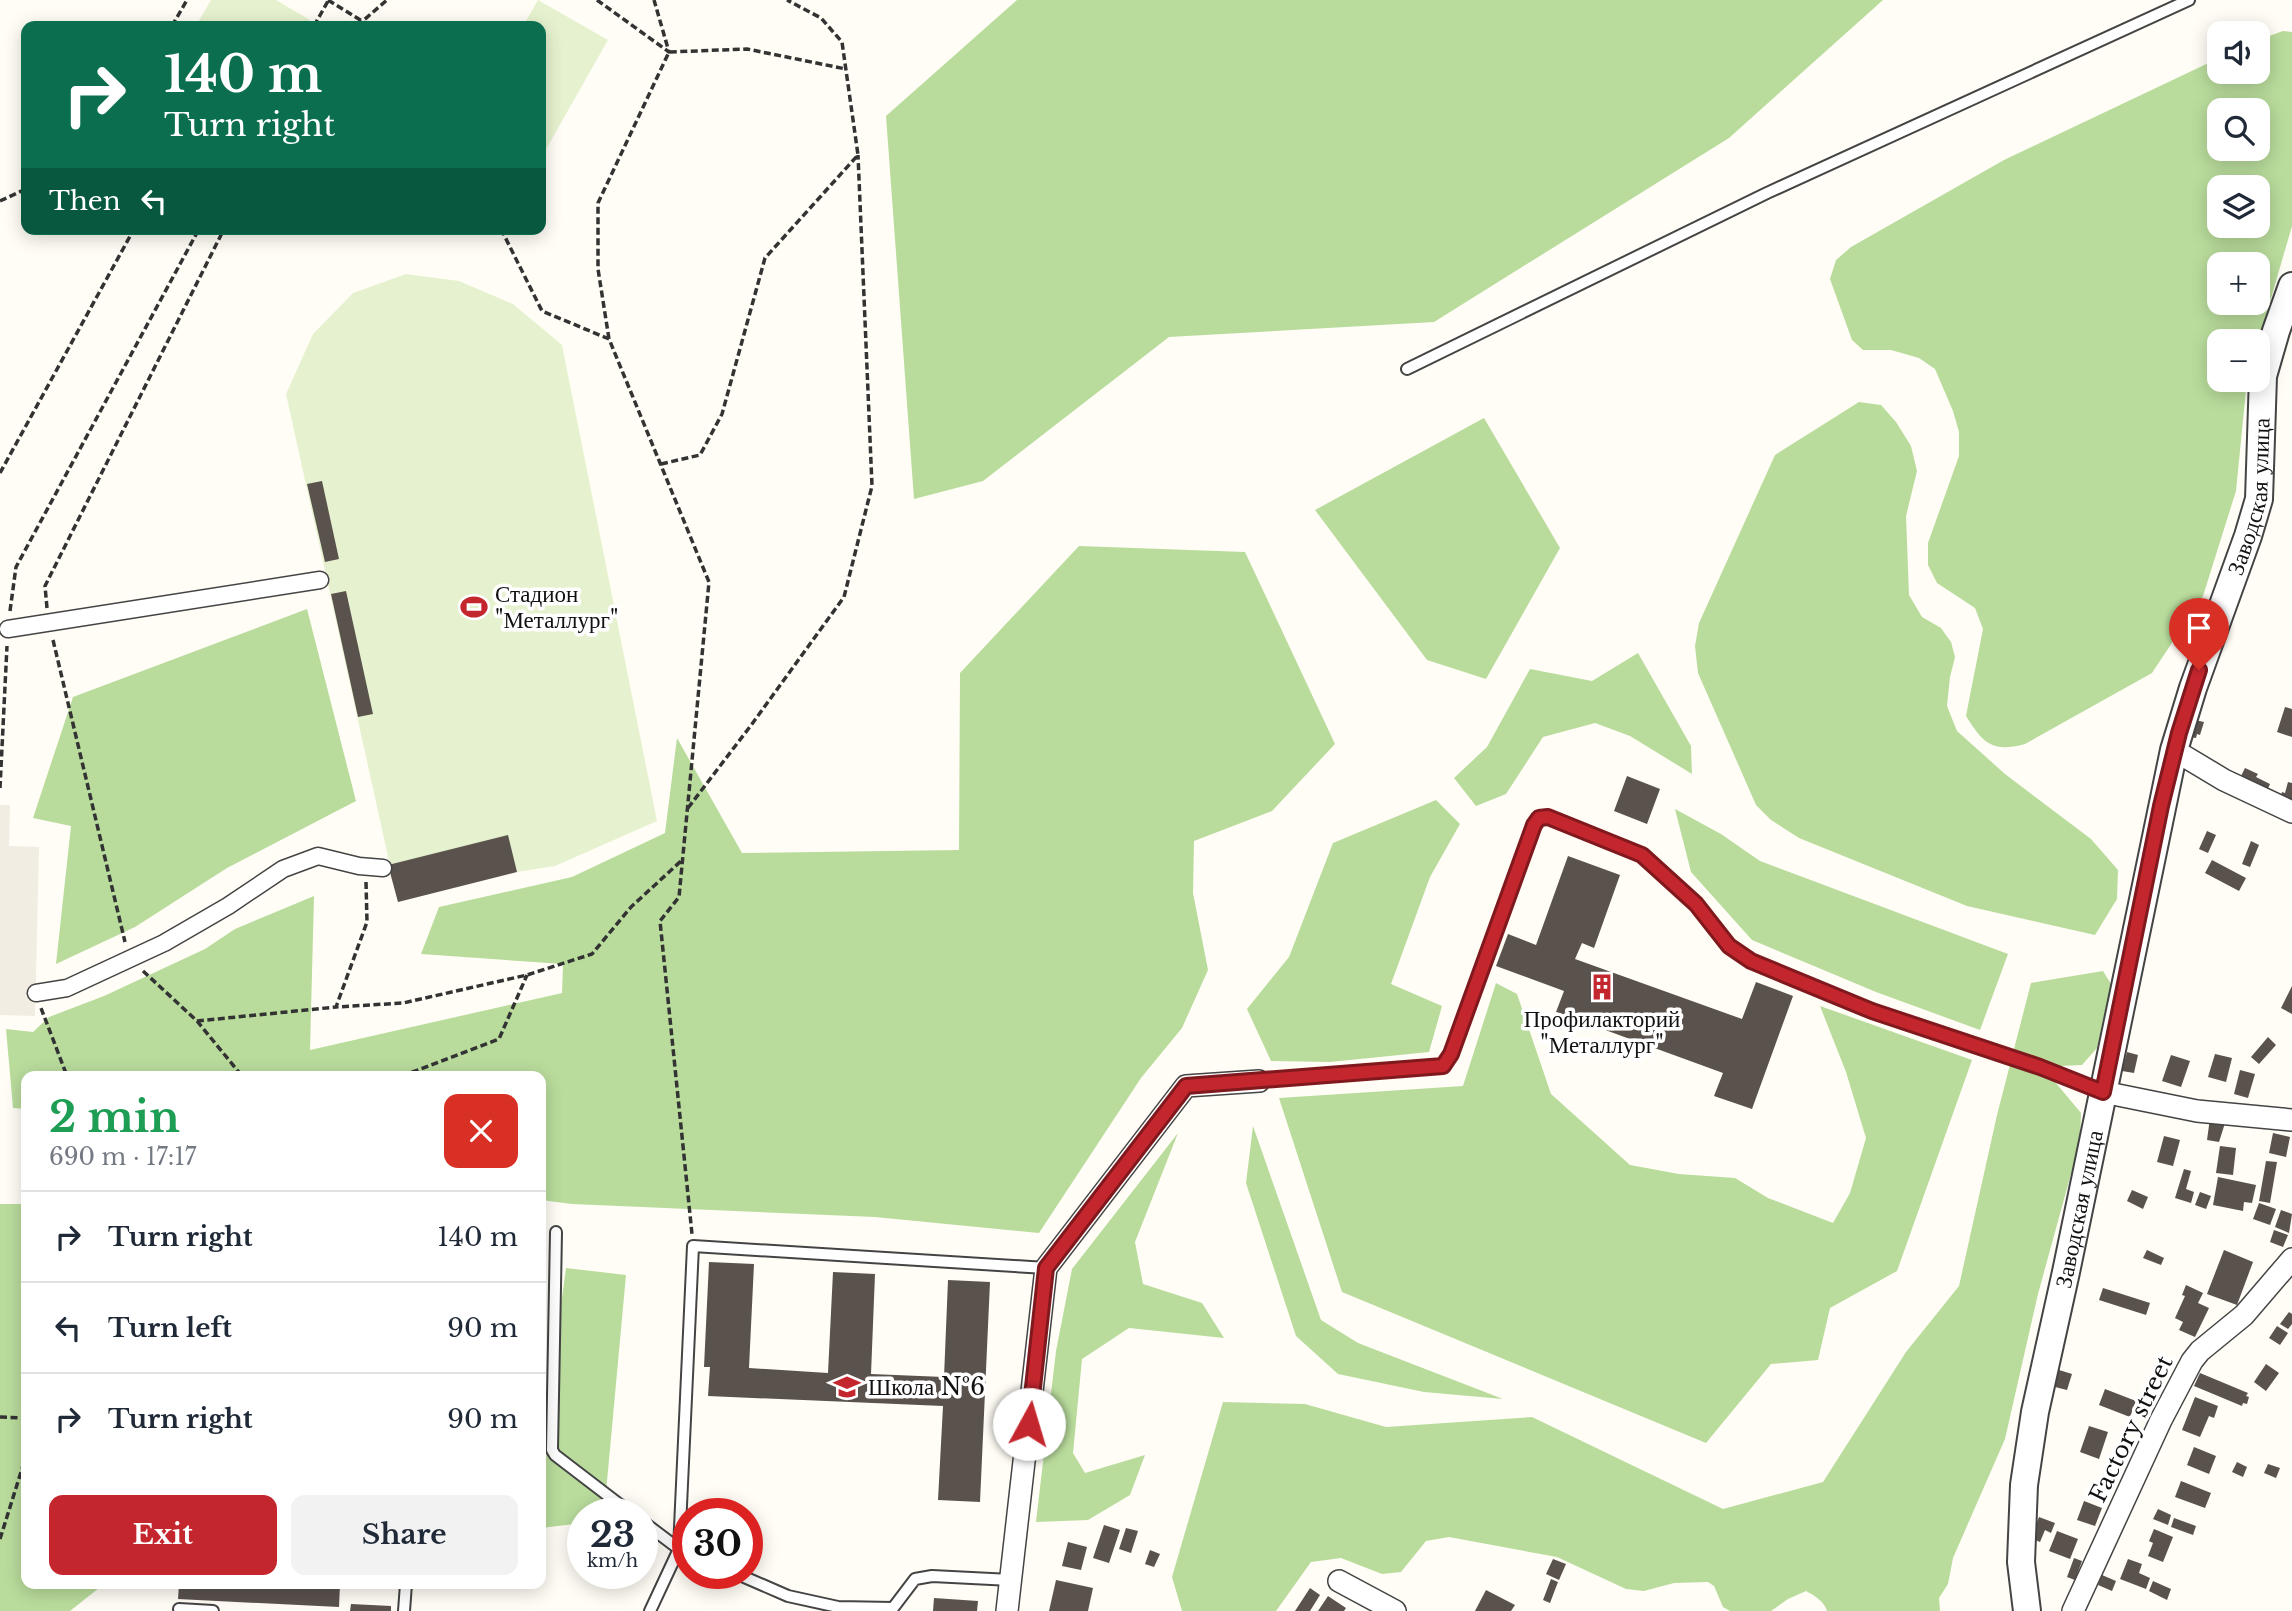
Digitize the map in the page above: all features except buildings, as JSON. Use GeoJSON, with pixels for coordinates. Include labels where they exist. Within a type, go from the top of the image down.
{"type":"FeatureCollection","features":[{"type":"Feature","properties":{"kind":"street","name":"Заводская улица"},"geometry":{"type":"LineString","coordinates":[[2027,1611],[2021,1562],[2024,1498],[2035,1412],[2174,750],[2259,499],[2263,376],[2292,286]]}},
{"type":"Feature","properties":{"kind":"street"},"geometry":{"type":"LineString","coordinates":[[8,629],[320,580]]}},
{"type":"Feature","properties":{"kind":"street"},"geometry":{"type":"LineString","coordinates":[[2174,750],[2224,780],[2292,813]]}},
{"type":"Feature","properties":{"kind":"street"},"geometry":{"type":"LineString","coordinates":[[36,993],[67,988],[164,943],[284,869],[318,856],[365,867],[383,868]]}},
{"type":"Feature","properties":{"kind":"street"},"geometry":{"type":"LineString","coordinates":[[1007,1611],[1046,1268],[1186,1086],[1259,1081]]}},
{"type":"Feature","properties":{"kind":"street"},"geometry":{"type":"LineString","coordinates":[[2103,1092],[2197,1111],[2292,1120]]}},
{"type":"Feature","properties":{"kind":"street","name":"Factory street"},"geometry":{"type":"LineString","coordinates":[[2073,1611],[2161,1420],[2192,1361],[2200,1351],[2244,1315],[2292,1259]]}},
{"type":"Feature","properties":{"kind":"street"},"geometry":{"type":"LineString","coordinates":[[1339,1581],[1395,1611]]}},
{"type":"Feature","properties":{"kind":"lane"},"geometry":{"type":"LineString","coordinates":[[1407,369],[1766,193],[2189,0]]}},
{"type":"Feature","properties":{"kind":"lane"},"geometry":{"type":"LineString","coordinates":[[1259,1081],[1443,1066],[1451,1054],[1534,825],[1539,818],[1548,817],[1642,855],[1696,904],[1729,946],[1751,961],[1872,1011],[2040,1067],[2103,1092]]}},
{"type":"Feature","properties":{"kind":"lane"},"geometry":{"type":"LineString","coordinates":[[556,1232],[552,1450],[611,1498]]}},
{"type":"Feature","properties":{"kind":"lane"},"geometry":{"type":"LineString","coordinates":[[685,1498],[693,1246],[1046,1268]]}},
{"type":"Feature","properties":{"kind":"lane"},"geometry":{"type":"LineString","coordinates":[[650,1611],[672,1571]]}},
{"type":"Feature","properties":{"kind":"lane"},"geometry":{"type":"LineString","coordinates":[[763,1585],[788,1596],[838,1607],[893,1610],[915,1579],[932,1576],[1011,1580]]}},
{"type":"Feature","properties":{"kind":"lane"},"geometry":{"type":"LineString","coordinates":[[404,1611],[406,1589]]}},
{"type":"Feature","properties":{"kind":"lane"},"geometry":{"type":"LineString","coordinates":[[179,1609],[214,1611]]}},
{"type":"Feature","properties":{"kind":"path"},"geometry":{"type":"LineString","coordinates":[[175,21],[187,0]]}},
{"type":"Feature","properties":{"kind":"path"},"geometry":{"type":"LineString","coordinates":[[317,21],[328,0],[361,20],[387,0]]}},
{"type":"Feature","properties":{"kind":"path"},"geometry":{"type":"LineString","coordinates":[[597,0],[669,52],[747,49],[846,69]]}},
{"type":"Feature","properties":{"kind":"path"},"geometry":{"type":"LineString","coordinates":[[654,0],[669,52],[598,203],[598,269],[609,339],[709,582],[679,897],[660,920],[693,1246]]}},
{"type":"Feature","properties":{"kind":"path"},"geometry":{"type":"LineString","coordinates":[[687,808],[844,597],[872,486],[858,155],[842,42],[821,18],[787,0]]}},
{"type":"Feature","properties":{"kind":"path"},"geometry":{"type":"LineString","coordinates":[[661,464],[700,455],[722,414],[765,258],[858,155]]}},
{"type":"Feature","properties":{"kind":"path"},"geometry":{"type":"LineString","coordinates":[[0,201],[21,191]]}},
{"type":"Feature","properties":{"kind":"path"},"geometry":{"type":"LineString","coordinates":[[0,474],[131,235]]}},
{"type":"Feature","properties":{"kind":"path"},"geometry":{"type":"LineString","coordinates":[[0,788],[8,629],[16,567],[196,235]]}},
{"type":"Feature","properties":{"kind":"path"},"geometry":{"type":"LineString","coordinates":[[221,235],[45,586],[48,622],[130,959],[197,1021],[238,1071]]}},
{"type":"Feature","properties":{"kind":"path"},"geometry":{"type":"LineString","coordinates":[[504,235],[542,311],[609,339]]}},
{"type":"Feature","properties":{"kind":"path"},"geometry":{"type":"LineString","coordinates":[[197,1021],[403,1003],[527,975],[592,954],[631,907],[682,860]]}},
{"type":"Feature","properties":{"kind":"path"},"geometry":{"type":"LineString","coordinates":[[337,1007],[367,922],[365,867]]}},
{"type":"Feature","properties":{"kind":"path"},"geometry":{"type":"LineString","coordinates":[[415,1071],[499,1039],[527,975]]}},
{"type":"Feature","properties":{"kind":"path"},"geometry":{"type":"LineString","coordinates":[[36,993],[66,1071]]}},
{"type":"Feature","properties":{"kind":"path"},"geometry":{"type":"LineString","coordinates":[[0,1417],[21,1418]]}},
{"type":"Feature","properties":{"kind":"path"},"geometry":{"type":"LineString","coordinates":[[0,1539],[21,1472]]}},
{"type":"Feature","properties":{"kind":"green space"},"geometry":{"type":"Polygon","coordinates":[[[211,0],[276,0],[310,20],[310,21],[199,21],[211,0]]]}},
{"type":"Feature","properties":{"kind":"green space"},"geometry":{"type":"Polygon","coordinates":[[[538,0],[608,40],[546,149],[546,21],[526,21],[538,0]]]}},
{"type":"Feature","properties":{"kind":"green space"},"geometry":{"type":"Polygon","coordinates":[[[1017,0],[1883,0],[1729,138],[1434,322],[1169,337],[983,481],[914,499],[886,116],[1017,0]]]}},
{"type":"Feature","properties":{"kind":"green space"},"geometry":{"type":"Polygon","coordinates":[[[2283,31],[2292,32],[2292,226],[2270,302],[2270,252],[2207,252],[2207,315],[2266,315],[2262,329],[2207,329],[2207,392],[2246,392],[2236,491],[2203,596],[2152,673],[2025,744],[2004,747],[1990,744],[1983,739],[1966,716],[1983,629],[1975,608],[1937,583],[1928,565],[1928,543],[1959,456],[1959,432],[1953,411],[1935,369],[1919,358],[1891,350],[1863,350],[1852,340],[1830,279],[1836,260],[1851,247],[2004,160],[2207,64],[2207,84],[2270,84],[2270,36],[2283,31]]]}},
{"type":"Feature","properties":{"kind":"green space","name":"Стадион \"Металлург\""},"geometry":{"type":"Polygon","coordinates":[[[406,274],[459,281],[513,304],[562,345],[657,821],[555,866],[517,872],[398,902],[286,394],[313,334],[353,293],[406,274]]]}},
{"type":"Feature","properties":{"kind":"green space"},"geometry":{"type":"Polygon","coordinates":[[[1859,402],[1881,405],[1911,446],[1917,471],[1906,516],[1909,595],[1922,617],[1941,628],[1951,642],[1955,657],[1947,706],[1957,731],[2005,774],[2091,839],[2118,870],[2117,899],[2095,935],[1967,906],[1799,838],[1771,820],[1756,805],[1698,673],[1695,646],[1699,623],[1775,455],[1859,402]]]}},
{"type":"Feature","properties":{"kind":"green space"},"geometry":{"type":"Polygon","coordinates":[[[1484,418],[1560,548],[1486,679],[1427,660],[1315,510],[1484,418]]]}},
{"type":"Feature","properties":{"kind":"green space"},"geometry":{"type":"Polygon","coordinates":[[[1079,546],[1245,552],[1335,744],[1272,811],[1194,841],[1193,893],[1208,970],[1182,1028],[1141,1078],[1039,1233],[875,1217],[546,1201],[546,1071],[21,1071],[21,1109],[13,1108],[6,1029],[33,1032],[49,1017],[104,996],[205,949],[235,929],[314,896],[310,1050],[562,993],[563,964],[421,954],[439,907],[572,877],[665,833],[677,738],[742,853],[959,850],[960,673],[1079,546]]]}},
{"type":"Feature","properties":{"kind":"green space"},"geometry":{"type":"Polygon","coordinates":[[[307,609],[356,801],[227,868],[135,927],[56,964],[71,826],[33,818],[73,697],[307,609]]]}},
{"type":"Feature","properties":{"kind":"green space"},"geometry":{"type":"Polygon","coordinates":[[[1638,653],[1691,746],[1692,774],[1630,736],[1595,723],[1543,737],[1506,794],[1476,806],[1454,778],[1487,747],[1530,669],[1592,681],[1638,653]]]}},
{"type":"Feature","properties":{"kind":"green space"},"geometry":{"type":"Polygon","coordinates":[[[1436,800],[1460,824],[1430,877],[1391,984],[1442,1006],[1429,1052],[1330,1062],[1271,1061],[1247,1009],[1289,957],[1333,843],[1436,800]]]}},
{"type":"Feature","properties":{"kind":"green space"},"geometry":{"type":"Polygon","coordinates":[[[1675,809],[1721,834],[1760,861],[2008,954],[1980,1030],[1876,992],[1752,940],[1691,872],[1675,809]]]}},
{"type":"Feature","properties":{"kind":"green space"},"geometry":{"type":"Polygon","coordinates":[[[2103,971],[2111,984],[2097,1048],[2082,1065],[2060,1066],[2056,1083],[2081,1113],[2080,1141],[2038,1294],[2005,1439],[1953,1558],[1948,1584],[1939,1598],[1940,1611],[1827,1611],[1822,1602],[1806,1591],[1771,1611],[1730,1611],[1723,1607],[1714,1586],[1708,1582],[1674,1583],[1644,1591],[1626,1589],[1557,1557],[1449,1537],[1426,1541],[1401,1572],[1382,1574],[1341,1558],[1311,1562],[1276,1611],[1182,1611],[1172,1577],[1223,1402],[1305,1404],[1386,1427],[1532,1417],[1723,1509],[1823,1482],[1906,1352],[1959,1286],[1997,1115],[2031,983],[2103,971]]]}},
{"type":"Feature","properties":{"kind":"green space"},"geometry":{"type":"Polygon","coordinates":[[[1496,983],[1517,994],[1551,1094],[1630,1165],[1679,1174],[1735,1178],[1768,1198],[1833,1223],[1850,1193],[1866,1138],[1846,1072],[1820,1006],[1972,1060],[1897,1271],[1830,1308],[1818,1360],[1771,1364],[1706,1443],[1342,1292],[1279,1098],[1463,1086],[1496,983]]]}},
{"type":"Feature","properties":{"kind":"green space"},"geometry":{"type":"Polygon","coordinates":[[[1253,1126],[1321,1320],[1358,1343],[1503,1399],[1424,1392],[1338,1374],[1296,1336],[1246,1183],[1253,1126]]]}},
{"type":"Feature","properties":{"kind":"green space"},"geometry":{"type":"Polygon","coordinates":[[[1178,1133],[1135,1242],[1143,1284],[1202,1303],[1224,1338],[1129,1328],[1082,1359],[1073,1453],[1085,1473],[1145,1455],[1130,1495],[1088,1520],[1036,1522],[1056,1351],[1072,1269],[1178,1133]]]}},
{"type":"Feature","properties":{"kind":"green space"},"geometry":{"type":"Polygon","coordinates":[[[0,1204],[21,1204],[21,1589],[98,1589],[70,1611],[0,1611],[0,1204]]]}},
{"type":"Feature","properties":{"kind":"green space"},"geometry":{"type":"Polygon","coordinates":[[[566,1268],[626,1275],[605,1498],[567,1498],[567,1525],[546,1527],[546,1418],[566,1268]]]}},
{"type":"Feature","properties":{"kind":"shaded area"},"geometry":{"type":"Polygon","coordinates":[[[0,805],[10,805],[9,846],[39,847],[35,1016],[0,1015],[0,805]]]}},
{"type":"Feature","properties":{"kind":"place","name":"Стадион \"Металлург\""},"geometry":{"type":"Point","coordinates":[474,607]}},
{"type":"Feature","properties":{"kind":"place","name":"Профилакторий \"Металлург\""},"geometry":{"type":"Point","coordinates":[1602,987]}},
{"type":"Feature","properties":{"kind":"place","name":"Школа №6"},"geometry":{"type":"Point","coordinates":[847,1387]}},
{"type":"Feature","properties":{"kind":"route"},"geometry":{"type":"LineString","coordinates":[[1029,1424],[1046,1268],[1186,1086],[1443,1066],[1451,1054],[1534,825],[1539,818],[1548,817],[1642,855],[1696,904],[1729,946],[1751,961],[1872,1011],[2040,1067],[2103,1092],[2161,806],[2179,733],[2199,670]]}}]}
